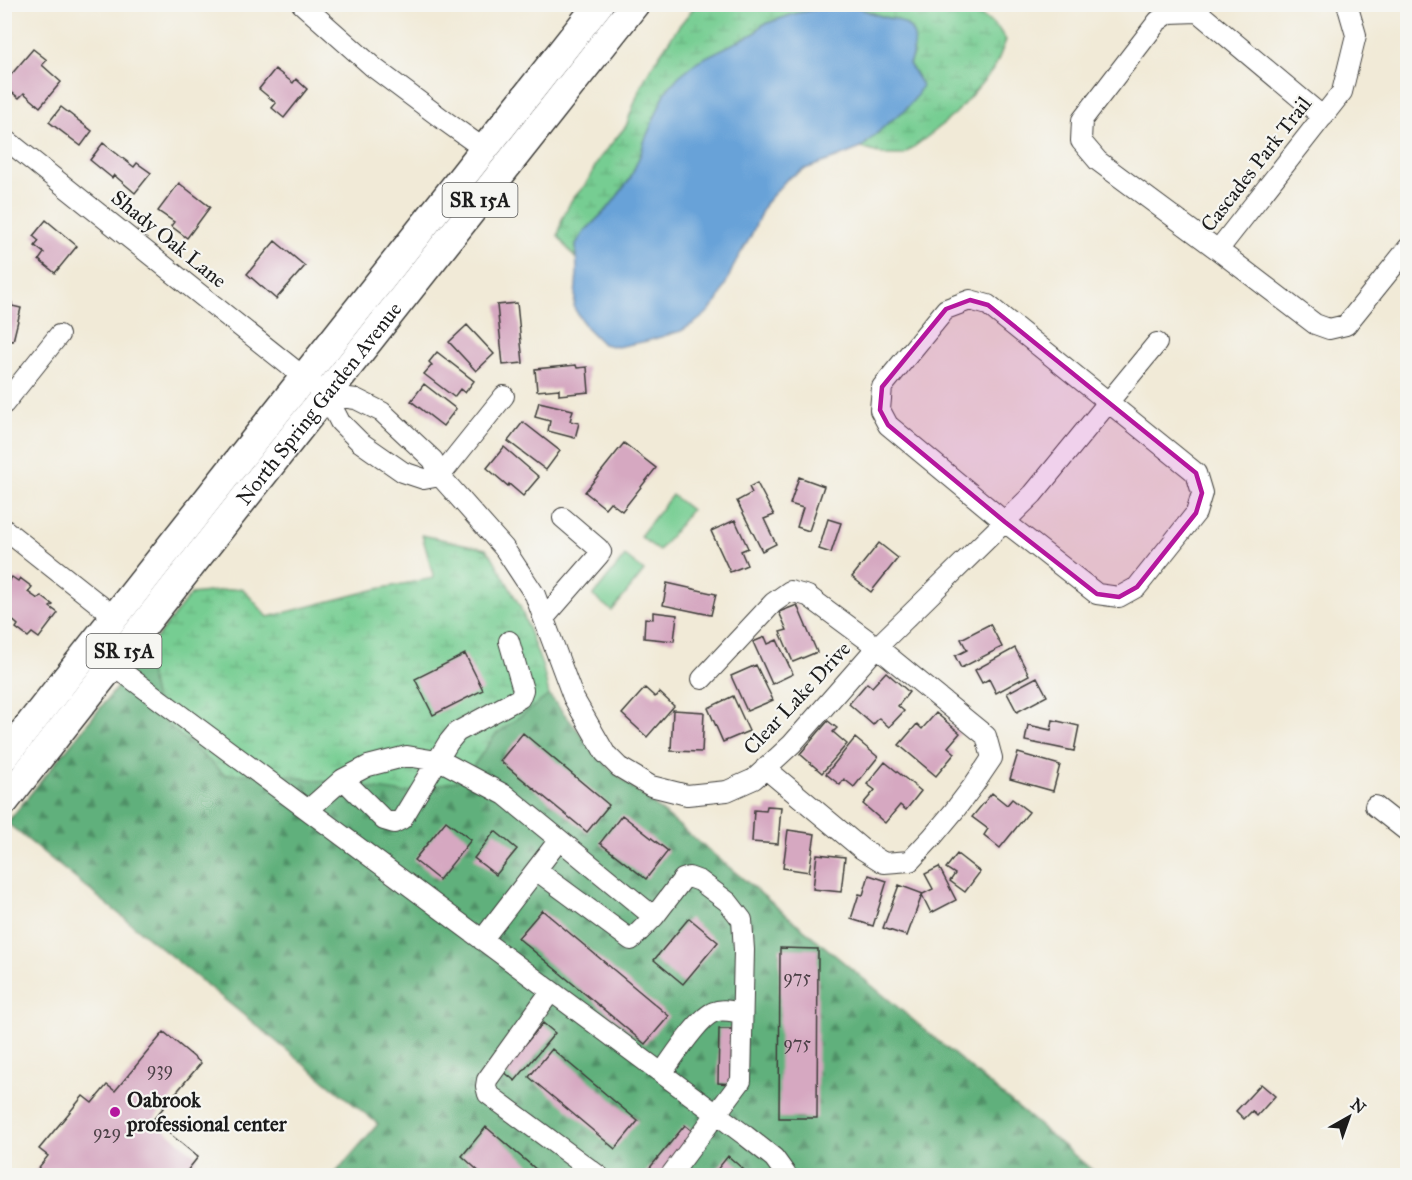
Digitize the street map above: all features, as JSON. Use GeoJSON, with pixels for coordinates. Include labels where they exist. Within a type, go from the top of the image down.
{"type":"FeatureCollection","features":[{"type":"Feature","properties":{"kind":"highway","name":"North Spring Garden Avenue"},"geometry":{"type":"LineString","coordinates":[[4,757],[598,4]]}},
{"type":"Feature","properties":{"kind":"highway","name":"North Spring Garden Avenue"},"geometry":{"type":"LineString","coordinates":[[4,802],[634,4]]}},
{"type":"Feature","properties":{"kind":"street"},"geometry":{"type":"LineString","coordinates":[[302,4],[374,67],[484,149]]}},
{"type":"Feature","properties":{"kind":"street","name":"Cascades Park Trail"},"geometry":{"type":"LineString","coordinates":[[1347,4],[1356,35],[1342,92],[1218,250],[1315,324],[1329,329],[1346,325],[1407,248]]}},
{"type":"Feature","properties":{"kind":"street"},"geometry":{"type":"LineString","coordinates":[[1218,250],[1098,161],[1082,141],[1082,120],[1158,21],[1170,13],[1198,12],[1323,117]]}},
{"type":"Feature","properties":{"kind":"street","name":"Shady Oak Lane"},"geometry":{"type":"LineString","coordinates":[[4,138],[304,377]]}},
{"type":"Feature","properties":{"kind":"street"},"geometry":{"type":"LineString","coordinates":[[970,300],[988,305],[1196,473],[1202,493],[1196,513],[1137,587],[1119,597],[1097,594],[1005,522],[888,425],[880,410],[882,387],[946,309],[970,300]]}},
{"type":"Feature","properties":{"kind":"street"},"geometry":{"type":"LineString","coordinates":[[5,402],[59,335]]}},
{"type":"Feature","properties":{"kind":"street","name":"Clear Lake Drive"},"geometry":{"type":"LineString","coordinates":[[326,395],[356,399],[382,412],[433,460],[440,476],[504,548],[535,595],[573,697],[605,753],[619,767],[651,786],[687,795],[727,791],[754,779],[792,744],[877,647],[1033,494],[1157,343]]}},
{"type":"Feature","properties":{"kind":"street"},"geometry":{"type":"LineString","coordinates":[[304,377],[326,395],[340,422],[360,442],[403,472],[424,479],[440,476],[504,396]]}},
{"type":"Feature","properties":{"kind":"street"},"geometry":{"type":"LineString","coordinates":[[384,458],[403,431]]}},
{"type":"Feature","properties":{"kind":"street"},"geometry":{"type":"LineString","coordinates":[[544,618],[600,552],[563,518]]}},
{"type":"Feature","properties":{"kind":"street"},"geometry":{"type":"LineString","coordinates":[[8,540],[115,616]]}},
{"type":"Feature","properties":{"kind":"street"},"geometry":{"type":"LineString","coordinates":[[702,679],[773,603],[790,591],[808,596],[877,647],[986,736],[992,758],[972,789],[938,832],[910,861],[884,863],[862,849],[765,768]]}},
{"type":"Feature","properties":{"kind":"street"},"geometry":{"type":"LineString","coordinates":[[343,779],[384,820],[394,823],[402,819],[448,743],[458,732],[520,698],[523,690],[509,641]]}},
{"type":"Feature","properties":{"kind":"street"},"geometry":{"type":"LineString","coordinates":[[113,665],[717,1114],[774,1158],[787,1176]]}},
{"type":"Feature","properties":{"kind":"street"},"geometry":{"type":"LineString","coordinates":[[308,810],[343,779],[368,766],[407,756],[443,762],[505,795],[654,917]]}},
{"type":"Feature","properties":{"kind":"street"},"geometry":{"type":"LineString","coordinates":[[1375,806],[1407,832]]}},
{"type":"Feature","properties":{"kind":"street"},"geometry":{"type":"LineString","coordinates":[[482,940],[559,840]]}},
{"type":"Feature","properties":{"kind":"street"},"geometry":{"type":"LineString","coordinates":[[536,870],[631,940],[654,917],[683,879],[689,877],[700,881],[728,902],[742,920],[744,950],[741,1081],[670,1176]]}},
{"type":"Feature","properties":{"kind":"street"},"geometry":{"type":"LineString","coordinates":[[551,991],[487,1080],[488,1094],[599,1176]]}},
{"type":"Feature","properties":{"kind":"street"},"geometry":{"type":"LineString","coordinates":[[662,1073],[704,1018],[713,1012],[724,1010],[742,1013]]}},
{"type":"Feature","properties":{"kind":"highlighted area"},"geometry":{"type":"Polygon","coordinates":[[[970,300],[988,305],[1196,473],[1202,493],[1196,513],[1137,587],[1119,597],[1097,594],[1005,522],[888,425],[880,410],[882,387],[946,309],[970,300]]]}},
{"type":"Feature","properties":{"kind":"green space"},"geometry":{"type":"Polygon","coordinates":[[[700,4],[968,5],[998,28],[1006,40],[992,71],[956,113],[903,155],[885,155],[861,148],[905,110],[918,77],[909,64],[914,52],[897,20],[857,7],[797,13],[762,25],[755,33],[714,54],[666,91],[630,179],[610,206],[584,232],[576,244],[575,258],[558,236],[562,219],[571,201],[586,184],[599,159],[626,126],[640,88],[652,66],[679,26],[695,6],[700,4]]]}},
{"type":"Feature","properties":{"kind":"green space"},"geometry":{"type":"Polygon","coordinates":[[[672,495],[691,510],[659,551],[640,536],[672,495]]]}},
{"type":"Feature","properties":{"kind":"green space"},"geometry":{"type":"Polygon","coordinates":[[[422,535],[486,549],[492,556],[520,606],[543,668],[549,695],[495,735],[464,779],[404,793],[266,773],[225,775],[158,716],[147,650],[191,594],[242,588],[268,617],[377,589],[434,578],[422,535]]]}},
{"type":"Feature","properties":{"kind":"green space"},"geometry":{"type":"Polygon","coordinates":[[[625,556],[644,571],[612,611],[593,596],[625,556]]]}},
{"type":"Feature","properties":{"kind":"green space"},"geometry":{"type":"Polygon","coordinates":[[[147,650],[158,716],[266,773],[464,779],[495,735],[549,695],[607,766],[1098,1175],[334,1175],[378,1124],[7,823],[147,650]]]}},
{"type":"Feature","properties":{"kind":"water"},"geometry":{"type":"Polygon","coordinates":[[[857,7],[898,20],[910,29],[914,45],[909,64],[922,85],[916,97],[905,110],[861,148],[802,170],[787,179],[765,204],[718,301],[696,322],[681,331],[647,341],[617,347],[603,344],[586,327],[574,308],[577,273],[576,244],[584,232],[610,206],[630,179],[666,91],[679,76],[698,61],[755,33],[762,25],[797,13],[857,7]]]}},
{"type":"Feature","properties":{"kind":"building"},"geometry":{"type":"Polygon","coordinates":[[[33,49],[47,60],[42,65],[61,82],[40,107],[24,93],[19,98],[4,86],[4,83],[33,49]]]}},
{"type":"Feature","properties":{"kind":"building"},"geometry":{"type":"Polygon","coordinates":[[[275,69],[293,83],[296,79],[307,89],[284,118],[272,108],[276,103],[259,89],[275,69]]]}},
{"type":"Feature","properties":{"kind":"building"},"geometry":{"type":"Polygon","coordinates":[[[61,107],[92,131],[81,146],[49,122],[61,107]]]}},
{"type":"Feature","properties":{"kind":"building"},"geometry":{"type":"Polygon","coordinates":[[[103,143],[134,167],[137,163],[151,173],[135,193],[114,175],[112,178],[90,160],[103,143]]]}},
{"type":"Feature","properties":{"kind":"building"},"geometry":{"type":"Polygon","coordinates":[[[179,183],[210,207],[187,238],[171,226],[174,222],[158,211],[179,183]]]}},
{"type":"Feature","properties":{"kind":"building"},"geometry":{"type":"Polygon","coordinates":[[[46,220],[77,246],[55,273],[39,260],[44,253],[35,246],[39,241],[33,236],[46,220]]]}},
{"type":"Feature","properties":{"kind":"building"},"geometry":{"type":"Polygon","coordinates":[[[275,241],[305,266],[276,299],[247,274],[275,241]]]}},
{"type":"Feature","properties":{"kind":"building"},"geometry":{"type":"Polygon","coordinates":[[[4,302],[21,308],[13,341],[4,339],[4,302]]]}},
{"type":"Feature","properties":{"kind":"building"},"geometry":{"type":"Polygon","coordinates":[[[517,303],[523,363],[503,365],[497,305],[517,303]]]}},
{"type":"Feature","properties":{"kind":"building"},"geometry":{"type":"Polygon","coordinates":[[[467,325],[494,354],[476,371],[449,342],[467,325]]]}},
{"type":"Feature","properties":{"kind":"building"},"geometry":{"type":"Polygon","coordinates":[[[437,352],[474,381],[465,393],[460,389],[454,397],[424,374],[432,365],[429,362],[437,352]]]}},
{"type":"Feature","properties":{"kind":"building"},"geometry":{"type":"Polygon","coordinates":[[[576,365],[577,368],[587,367],[589,392],[559,395],[559,389],[537,391],[535,369],[576,365]]]}},
{"type":"Feature","properties":{"kind":"building"},"geometry":{"type":"Polygon","coordinates":[[[424,384],[456,409],[443,426],[411,401],[424,384]]]}},
{"type":"Feature","properties":{"kind":"building"},"geometry":{"type":"Polygon","coordinates":[[[539,402],[573,410],[570,421],[579,423],[575,438],[548,431],[550,421],[535,417],[539,402]]]}},
{"type":"Feature","properties":{"kind":"building"},"geometry":{"type":"Polygon","coordinates":[[[523,422],[560,451],[546,470],[508,441],[523,422]]]}},
{"type":"Feature","properties":{"kind":"building"},"geometry":{"type":"Polygon","coordinates":[[[624,443],[656,468],[622,511],[610,502],[605,508],[585,492],[624,443]]]}},
{"type":"Feature","properties":{"kind":"building"},"geometry":{"type":"Polygon","coordinates":[[[504,447],[539,477],[523,496],[487,468],[504,447]]]}},
{"type":"Feature","properties":{"kind":"building"},"geometry":{"type":"Polygon","coordinates":[[[799,477],[824,486],[809,531],[797,527],[803,508],[790,504],[799,477]]]}},
{"type":"Feature","properties":{"kind":"building"},"geometry":{"type":"Polygon","coordinates":[[[757,483],[774,515],[764,519],[776,544],[762,551],[737,501],[752,493],[749,487],[757,483]]]}},
{"type":"Feature","properties":{"kind":"building"},"geometry":{"type":"Polygon","coordinates":[[[828,519],[841,523],[831,553],[819,549],[828,519]]]}},
{"type":"Feature","properties":{"kind":"building"},"geometry":{"type":"Polygon","coordinates":[[[735,520],[748,548],[741,551],[747,565],[730,572],[711,531],[735,520]]]}},
{"type":"Feature","properties":{"kind":"building"},"geometry":{"type":"Polygon","coordinates":[[[879,543],[898,558],[871,592],[852,577],[879,543]]]}},
{"type":"Feature","properties":{"kind":"building"},"geometry":{"type":"Polygon","coordinates":[[[12,577],[18,581],[20,578],[32,587],[28,592],[38,599],[41,596],[53,605],[50,607],[58,613],[39,638],[32,633],[28,637],[16,628],[18,625],[10,618],[7,621],[4,620],[4,587],[12,577]]]}},
{"type":"Feature","properties":{"kind":"building"},"geometry":{"type":"Polygon","coordinates":[[[667,583],[716,594],[711,615],[663,605],[667,583]]]}},
{"type":"Feature","properties":{"kind":"building"},"geometry":{"type":"Polygon","coordinates":[[[797,605],[817,652],[793,662],[780,632],[787,630],[779,612],[797,605]]]}},
{"type":"Feature","properties":{"kind":"building"},"geometry":{"type":"Polygon","coordinates":[[[653,612],[677,615],[674,641],[644,638],[645,618],[653,619],[653,612]]]}},
{"type":"Feature","properties":{"kind":"building"},"geometry":{"type":"Polygon","coordinates":[[[990,624],[1002,647],[961,668],[955,656],[967,650],[961,639],[990,624]]]}},
{"type":"Feature","properties":{"kind":"building"},"geometry":{"type":"Polygon","coordinates":[[[765,637],[768,644],[777,640],[793,674],[772,684],[753,642],[765,637]]]}},
{"type":"Feature","properties":{"kind":"building"},"geometry":{"type":"Polygon","coordinates":[[[1015,648],[1029,675],[996,693],[989,679],[982,683],[975,670],[1015,648]]]}},
{"type":"Feature","properties":{"kind":"building"},"geometry":{"type":"Polygon","coordinates":[[[465,654],[483,690],[433,715],[415,679],[465,654]]]}},
{"type":"Feature","properties":{"kind":"building"},"geometry":{"type":"Polygon","coordinates":[[[756,665],[773,700],[747,711],[731,676],[756,665]]]}},
{"type":"Feature","properties":{"kind":"building"},"geometry":{"type":"Polygon","coordinates":[[[886,672],[909,692],[898,706],[904,711],[889,727],[879,718],[873,725],[849,704],[867,683],[872,687],[886,672]]]}},
{"type":"Feature","properties":{"kind":"building"},"geometry":{"type":"Polygon","coordinates":[[[1037,677],[1047,696],[1017,712],[1007,693],[1037,677]]]}},
{"type":"Feature","properties":{"kind":"building"},"geometry":{"type":"Polygon","coordinates":[[[645,688],[655,697],[659,692],[674,706],[647,737],[622,714],[645,688]]]}},
{"type":"Feature","properties":{"kind":"building"},"geometry":{"type":"Polygon","coordinates":[[[733,696],[749,731],[723,742],[708,708],[733,696]]]}},
{"type":"Feature","properties":{"kind":"building"},"geometry":{"type":"Polygon","coordinates":[[[673,710],[704,712],[702,752],[671,751],[673,710]]]}},
{"type":"Feature","properties":{"kind":"building"},"geometry":{"type":"Polygon","coordinates":[[[936,713],[960,733],[948,747],[955,753],[936,776],[899,745],[917,724],[922,729],[936,713]]]}},
{"type":"Feature","properties":{"kind":"building"},"geometry":{"type":"Polygon","coordinates":[[[1053,720],[1079,726],[1074,751],[1025,741],[1028,725],[1051,730],[1053,720]]]}},
{"type":"Feature","properties":{"kind":"building"},"geometry":{"type":"Polygon","coordinates":[[[828,721],[837,728],[833,732],[847,744],[822,773],[800,754],[828,721]]]}},
{"type":"Feature","properties":{"kind":"building"},"geometry":{"type":"Polygon","coordinates":[[[523,733],[609,805],[587,832],[500,761],[523,733]]]}},
{"type":"Feature","properties":{"kind":"building"},"geometry":{"type":"Polygon","coordinates":[[[855,738],[878,757],[854,787],[844,779],[840,785],[826,774],[855,738]]]}},
{"type":"Feature","properties":{"kind":"building"},"geometry":{"type":"Polygon","coordinates":[[[1018,753],[1060,765],[1053,791],[1010,779],[1018,753]]]}},
{"type":"Feature","properties":{"kind":"building"},"geometry":{"type":"Polygon","coordinates":[[[885,762],[921,791],[906,810],[900,805],[885,823],[863,804],[875,790],[867,784],[885,762]]]}},
{"type":"Feature","properties":{"kind":"building"},"geometry":{"type":"Polygon","coordinates":[[[992,793],[1007,805],[1012,799],[1029,812],[1000,848],[984,835],[988,829],[972,817],[992,793]]]}},
{"type":"Feature","properties":{"kind":"building"},"geometry":{"type":"Polygon","coordinates":[[[767,806],[781,807],[778,844],[752,842],[754,810],[766,811],[767,806]]]}},
{"type":"Feature","properties":{"kind":"building"},"geometry":{"type":"Polygon","coordinates":[[[622,815],[668,851],[646,879],[600,843],[622,815]]]}},
{"type":"Feature","properties":{"kind":"building"},"geometry":{"type":"Polygon","coordinates":[[[446,821],[471,840],[439,880],[414,860],[446,821]]]}},
{"type":"Feature","properties":{"kind":"building"},"geometry":{"type":"Polygon","coordinates":[[[788,830],[815,834],[809,872],[783,868],[788,830]]]}},
{"type":"Feature","properties":{"kind":"building"},"geometry":{"type":"Polygon","coordinates":[[[495,831],[517,849],[496,875],[474,858],[495,831]]]}},
{"type":"Feature","properties":{"kind":"building"},"geometry":{"type":"Polygon","coordinates":[[[817,854],[845,857],[841,892],[813,889],[817,854]]]}},
{"type":"Feature","properties":{"kind":"building"},"geometry":{"type":"Polygon","coordinates":[[[957,854],[980,872],[965,892],[950,881],[955,874],[946,868],[957,854]]]}},
{"type":"Feature","properties":{"kind":"building"},"geometry":{"type":"Polygon","coordinates":[[[939,867],[956,900],[931,913],[922,895],[907,936],[883,928],[899,885],[923,894],[933,889],[925,874],[939,867]]]}},
{"type":"Feature","properties":{"kind":"building"},"geometry":{"type":"Polygon","coordinates":[[[869,875],[887,881],[873,926],[851,919],[859,894],[863,895],[869,875]]]}},
{"type":"Feature","properties":{"kind":"building"},"geometry":{"type":"Polygon","coordinates":[[[542,910],[669,1016],[645,1044],[518,938],[542,910]]]}},
{"type":"Feature","properties":{"kind":"building"},"geometry":{"type":"Polygon","coordinates":[[[689,918],[718,942],[683,984],[654,960],[689,918]]]}},
{"type":"Feature","properties":{"kind":"building"},"geometry":{"type":"Polygon","coordinates":[[[780,948],[818,949],[817,1118],[779,1118],[780,948]]]}},
{"type":"Feature","properties":{"kind":"building"},"geometry":{"type":"Polygon","coordinates":[[[543,1023],[555,1033],[515,1081],[503,1071],[543,1023]]]}},
{"type":"Feature","properties":{"kind":"building"},"geometry":{"type":"Polygon","coordinates":[[[719,1029],[732,1029],[731,1084],[718,1083],[719,1029]]]}},
{"type":"Feature","properties":{"kind":"building","name":"Oabrook professional center"},"geometry":{"type":"Polygon","coordinates":[[[164,1032],[201,1063],[153,1120],[198,1157],[183,1176],[32,1176],[48,1156],[39,1149],[83,1096],[92,1103],[107,1085],[115,1091],[164,1032]]]}},
{"type":"Feature","properties":{"kind":"building"},"geometry":{"type":"Polygon","coordinates":[[[552,1049],[638,1121],[615,1149],[529,1077],[552,1049]]]}},
{"type":"Feature","properties":{"kind":"building"},"geometry":{"type":"Polygon","coordinates":[[[1261,1084],[1275,1096],[1257,1116],[1252,1111],[1244,1119],[1236,1111],[1261,1084]]]}},
{"type":"Feature","properties":{"kind":"building"},"geometry":{"type":"Polygon","coordinates":[[[685,1125],[697,1135],[663,1176],[643,1176],[685,1125]]]}},
{"type":"Feature","properties":{"kind":"building"},"geometry":{"type":"Polygon","coordinates":[[[486,1127],[544,1176],[484,1176],[462,1156],[486,1127]]]}},
{"type":"Feature","properties":{"kind":"building"},"geometry":{"type":"Polygon","coordinates":[[[728,1156],[751,1176],[712,1176],[728,1156]]]}},
{"type":"Feature","properties":{"kind":"place","name":"Oabrook professional center"},"geometry":{"type":"Point","coordinates":[115,1112]}}]}
